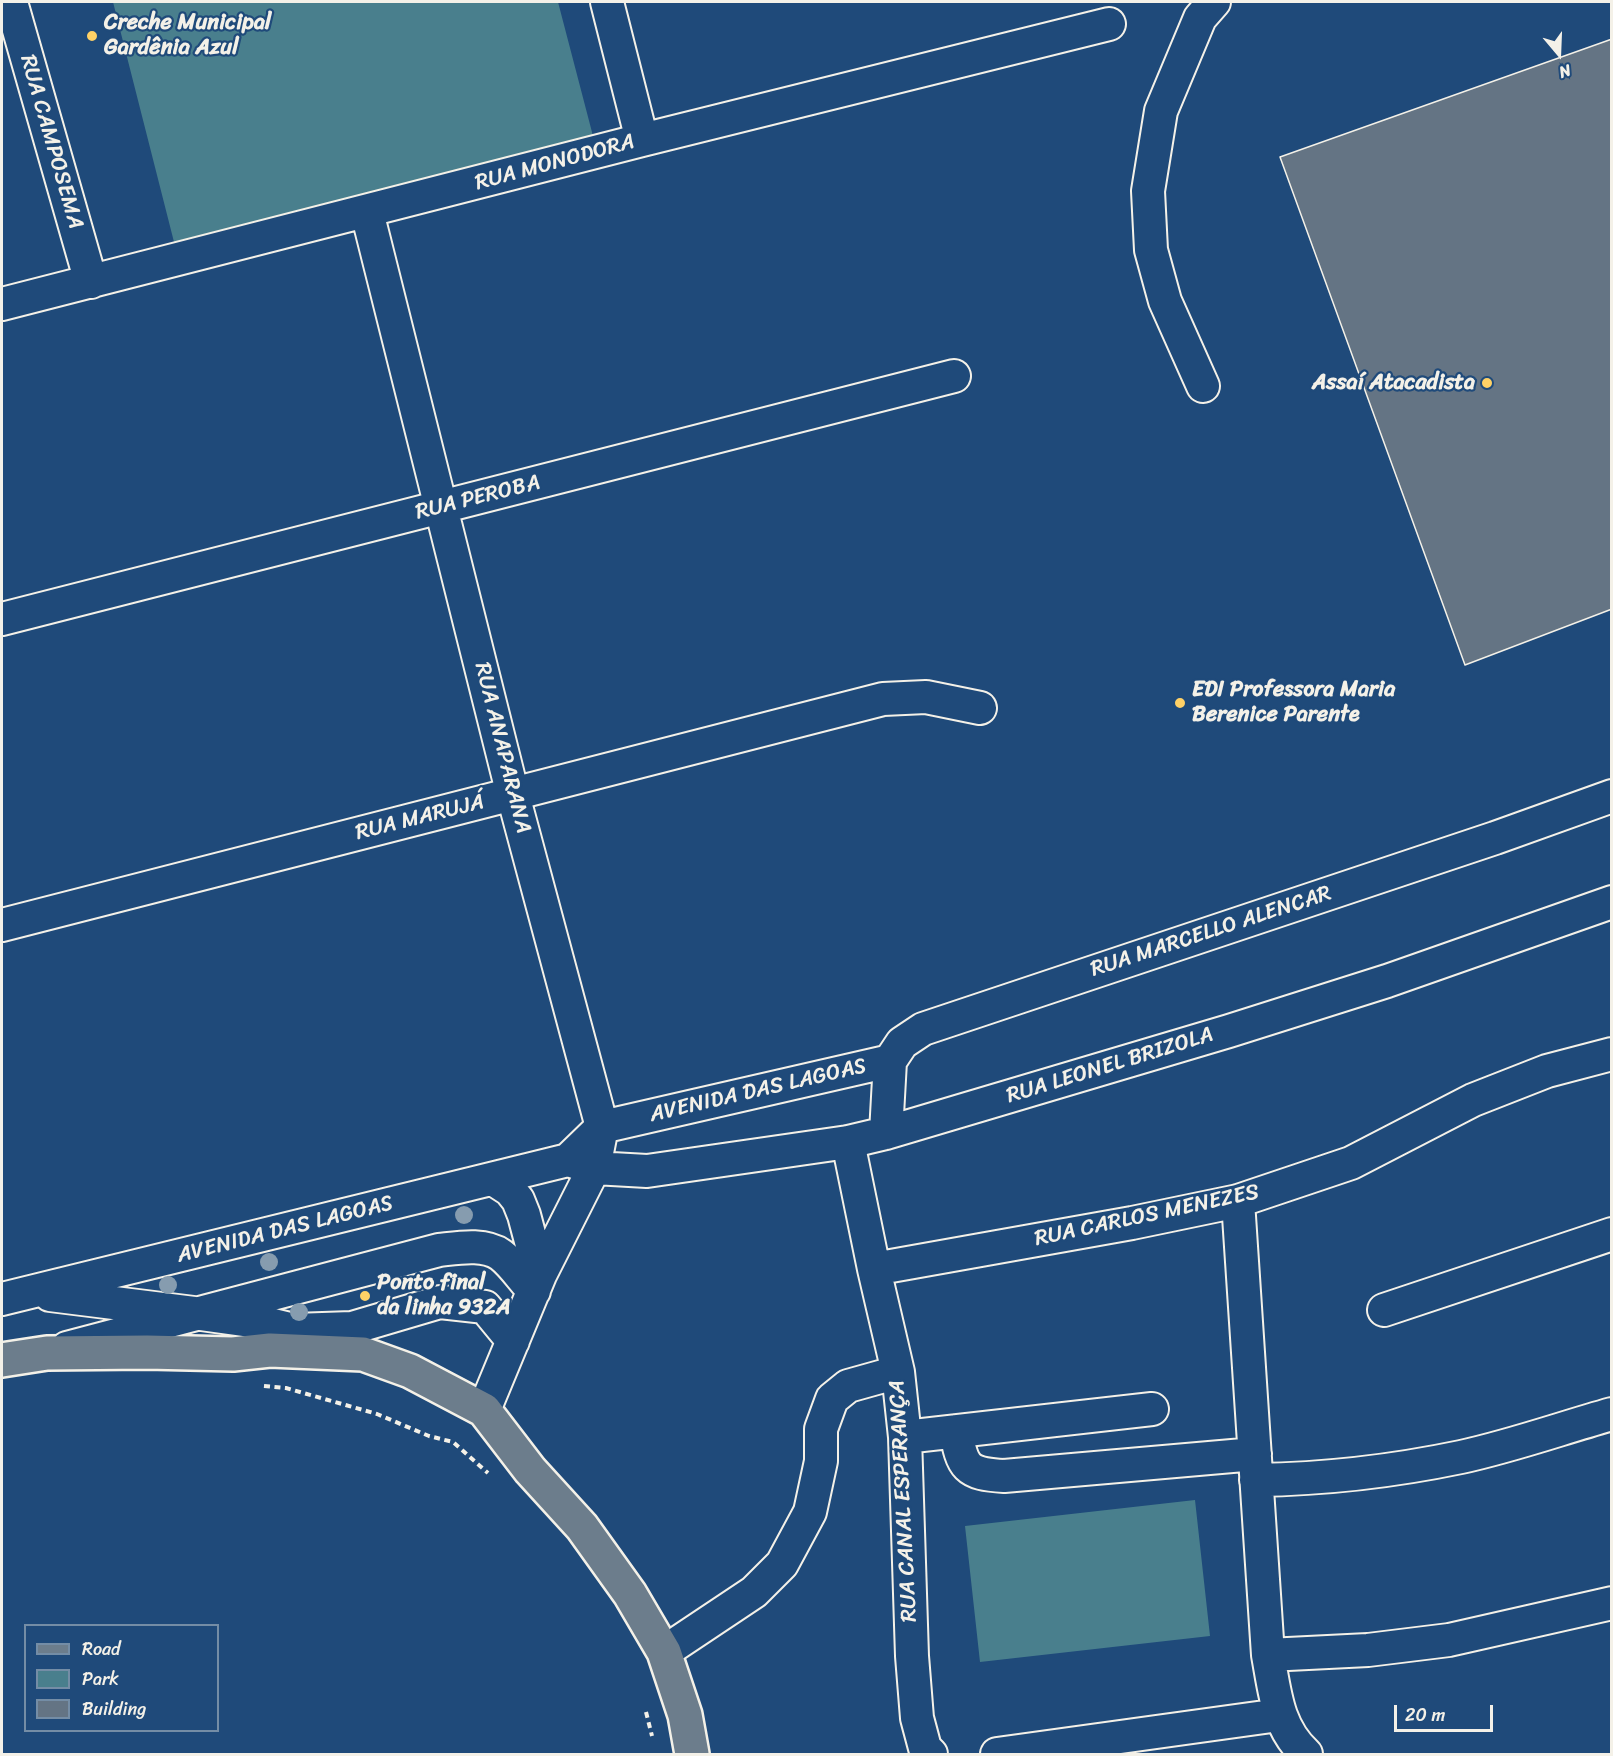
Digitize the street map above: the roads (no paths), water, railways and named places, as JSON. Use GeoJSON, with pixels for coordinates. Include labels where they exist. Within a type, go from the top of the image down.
{"type":"FeatureCollection","features":[{"type":"Feature","properties":{"kind":"main road"},"geometry":{"type":"LineString","coordinates":[[2,1360],[47,1353],[233,1354],[270,1350],[363,1354],[410,1371],[484,1410],[530,1470],[582,1527],[630,1594],[664,1652],[685,1714],[692,1755]]}},
{"type":"Feature","properties":{"kind":"street","name":"RUA CAMPOSEMA"},"geometry":{"type":"LineString","coordinates":[[11,2],[91,282]]}},
{"type":"Feature","properties":{"kind":"street"},"geometry":{"type":"LineString","coordinates":[[608,2],[642,140]]}},
{"type":"Feature","properties":{"kind":"street"},"geometry":{"type":"LineString","coordinates":[[1203,386],[1165,301],[1151,250],[1148,191],[1161,111],[1200,18],[1214,2]]}},
{"type":"Feature","properties":{"kind":"street","name":"RUA MONODORA"},"geometry":{"type":"LineString","coordinates":[[2,304],[642,140],[1110,24]]}},
{"type":"Feature","properties":{"kind":"street","name":"RUA ANAPARANA"},"geometry":{"type":"LineString","coordinates":[[367,212],[513,795],[602,1127]]}},
{"type":"Feature","properties":{"kind":"street","name":"RUA PEROBA"},"geometry":{"type":"LineString","coordinates":[[2,619],[954,376]]}},
{"type":"Feature","properties":{"kind":"street","name":"RUA MARUJÁ"},"geometry":{"type":"LineString","coordinates":[[2,925],[883,699],[926,696],[980,708]]}},
{"type":"Feature","properties":{"kind":"street","name":"RUA MARCELLO ALENCAR"},"geometry":{"type":"LineString","coordinates":[[890,1061],[902,1043],[923,1029],[1495,838],[1611,796]]}},
{"type":"Feature","properties":{"kind":"street","name":"RUA LEONEL BRIZOLA"},"geometry":{"type":"LineString","coordinates":[[581,1164],[647,1171],[848,1142],[886,1133],[1387,981],[1611,902]]}},
{"type":"Feature","properties":{"kind":"street","name":"RUA CARLOS MENEZES"},"geometry":{"type":"LineString","coordinates":[[874,1269],[1132,1223],[1238,1201],[1351,1163],[1473,1100],[1547,1071],[1611,1054]]}},
{"type":"Feature","properties":{"kind":"street"},"geometry":{"type":"LineString","coordinates":[[886,1133],[890,1061]]}},
{"type":"Feature","properties":{"kind":"street","name":"AVENIDA DAS LAGOAS"},"geometry":{"type":"LineString","coordinates":[[15,1296],[493,1179],[581,1164],[602,1127],[890,1061]]}},
{"type":"Feature","properties":{"kind":"street","name":"RUA CANAL ESPERANÇA"},"geometry":{"type":"LineString","coordinates":[[848,1142],[898,1372],[905,1437],[916,1718],[925,1748],[931,1755]]}},
{"type":"Feature","properties":{"kind":"street"},"geometry":{"type":"LineString","coordinates":[[484,1410],[537,1283],[581,1164]]}},
{"type":"Feature","properties":{"kind":"street"},"geometry":{"type":"LineString","coordinates":[[493,1179],[510,1190],[525,1215],[537,1283]]}},
{"type":"Feature","properties":{"kind":"street"},"geometry":{"type":"LineString","coordinates":[[1238,1201],[1268,1655],[1279,1715],[1290,1735],[1306,1755]]}},
{"type":"Feature","properties":{"kind":"street"},"geometry":{"type":"LineString","coordinates":[[1384,1310],[1611,1234]]}},
{"type":"Feature","properties":{"kind":"street"},"geometry":{"type":"LineString","coordinates":[[47,1353],[420,1254],[456,1249],[489,1249],[501,1255],[537,1283]]}},
{"type":"Feature","properties":{"kind":"street"},"geometry":{"type":"LineString","coordinates":[[15,1296],[194,1313],[294,1330],[352,1328],[440,1302],[485,1307],[513,1341]]}},
{"type":"Feature","properties":{"kind":"street"},"geometry":{"type":"LineString","coordinates":[[664,1652],[754,1592],[782,1564],[810,1512],[821,1461],[821,1429],[832,1399],[848,1386],[898,1372]]}},
{"type":"Feature","properties":{"kind":"street"},"geometry":{"type":"LineString","coordinates":[[905,1437],[1152,1409]]}},
{"type":"Feature","properties":{"kind":"street"},"geometry":{"type":"LineString","coordinates":[[956,1431],[960,1452],[965,1462],[973,1471],[984,1475],[1256,1467],[1292,1480],[1375,1472],[1462,1457],[1611,1414]]}},
{"type":"Feature","properties":{"kind":"street"},"geometry":{"type":"LineString","coordinates":[[1268,1655],[1368,1650],[1449,1640],[1611,1603]]}},
{"type":"Feature","properties":{"kind":"street"},"geometry":{"type":"LineString","coordinates":[[997,1755],[1121,1746],[1279,1715]]}},
{"type":"Feature","properties":{"kind":"place","name":"Creche Municipal Gardênia Azul"},"geometry":{"type":"Point","coordinates":[92,36]}},
{"type":"Feature","properties":{"kind":"place","name":"Assaí Atacadista"},"geometry":{"type":"Point","coordinates":[1487,383]}},
{"type":"Feature","properties":{"kind":"place","name":"EDI Professora Maria Berenice Parente"},"geometry":{"type":"Point","coordinates":[1180,703]}},
{"type":"Feature","properties":{"kind":"place","name":"Ponto final da linha 932A"},"geometry":{"type":"Point","coordinates":[365,1296]}}]}
